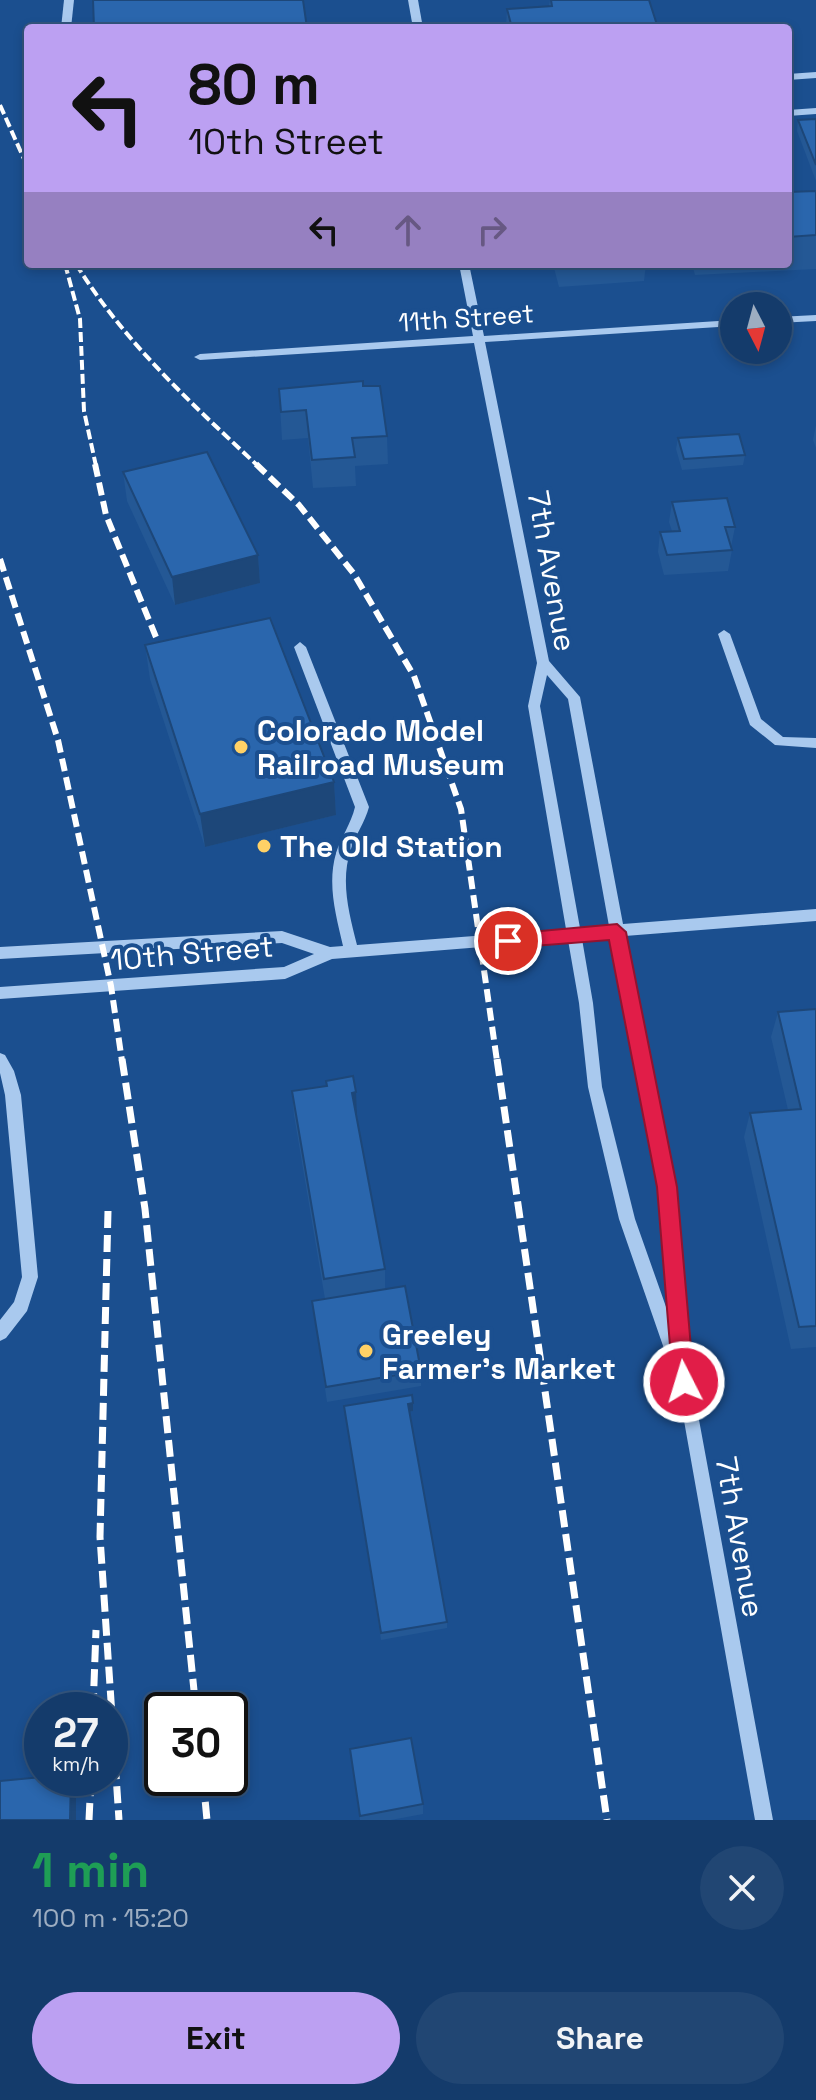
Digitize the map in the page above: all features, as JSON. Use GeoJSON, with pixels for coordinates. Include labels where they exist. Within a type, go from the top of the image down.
{"type":"FeatureCollection","features":[{"type":"Feature","properties":{"kind":"street"},"geometry":{"type":"LineString","coordinates":[[66,24],[69,0]]}},
{"type":"Feature","properties":{"kind":"street"},"geometry":{"type":"LineString","coordinates":[[413,0],[417,24]]}},
{"type":"Feature","properties":{"kind":"street"},"geometry":{"type":"LineString","coordinates":[[792,77],[816,75]]}},
{"type":"Feature","properties":{"kind":"street"},"geometry":{"type":"LineString","coordinates":[[792,113],[816,111]]}},
{"type":"Feature","properties":{"kind":"street","name":"7th Avenue"},"geometry":{"type":"LineString","coordinates":[[465,268],[543,663],[534,706],[586,1003],[595,1087],[623,1204],[684,1382]]}},
{"type":"Feature","properties":{"kind":"street"},"geometry":{"type":"LineString","coordinates":[[792,319],[816,318]]}},
{"type":"Feature","properties":{"kind":"street","name":"11th Street"},"geometry":{"type":"LineString","coordinates":[[200,357],[720,324]]}},
{"type":"Feature","properties":{"kind":"street"},"geometry":{"type":"LineString","coordinates":[[724,634],[755,722],[780,742],[816,743]]}},
{"type":"Feature","properties":{"kind":"street"},"geometry":{"type":"LineString","coordinates":[[300,647],[362,807],[359,824],[343,850],[336,884],[351,951]]}},
{"type":"Feature","properties":{"kind":"street","name":"7th Avenue"},"geometry":{"type":"LineString","coordinates":[[543,663],[574,697],[667,1187],[684,1382],[764,1820]]}},
{"type":"Feature","properties":{"kind":"street","name":"10th Street"},"geometry":{"type":"LineString","coordinates":[[0,993],[285,973],[330,953],[816,915]]}},
{"type":"Feature","properties":{"kind":"street"},"geometry":{"type":"LineString","coordinates":[[0,953],[282,937],[330,953]]}},
{"type":"Feature","properties":{"kind":"street"},"geometry":{"type":"LineString","coordinates":[[0,993],[0,1005]]}},
{"type":"Feature","properties":{"kind":"street"},"geometry":{"type":"LineString","coordinates":[[0,1059],[7,1071],[13,1095],[30,1277],[21,1306],[0,1333]]}},
{"type":"Feature","properties":{"kind":"building"},"geometry":{"type":"Polygon","coordinates":[[[93,0],[303,0],[306,24],[94,24],[93,0]]]}},
{"type":"Feature","properties":{"kind":"building"},"geometry":{"type":"Polygon","coordinates":[[[551,0],[649,0],[657,24],[511,24],[507,9],[552,6],[551,0]]]}},
{"type":"Feature","properties":{"kind":"building"},"geometry":{"type":"Polygon","coordinates":[[[816,119],[816,165],[798,120],[816,119]]]}},
{"type":"Feature","properties":{"kind":"building"},"geometry":{"type":"Polygon","coordinates":[[[816,191],[816,235],[792,237],[792,192],[816,191]]]}},
{"type":"Feature","properties":{"kind":"building"},"geometry":{"type":"Polygon","coordinates":[[[363,381],[363,386],[380,386],[387,436],[352,438],[355,457],[312,460],[306,410],[281,412],[279,389],[363,381]]]}},
{"type":"Feature","properties":{"kind":"building"},"geometry":{"type":"Polygon","coordinates":[[[739,434],[745,455],[684,459],[678,438],[739,434]]]}},
{"type":"Feature","properties":{"kind":"building"},"geometry":{"type":"Polygon","coordinates":[[[207,452],[258,555],[172,577],[123,472],[207,452]]]}},
{"type":"Feature","properties":{"kind":"building"},"geometry":{"type":"Polygon","coordinates":[[[727,498],[735,527],[725,527],[732,550],[667,555],[660,532],[680,531],[672,502],[727,498]]]}},
{"type":"Feature","properties":{"kind":"building","name":"Colorado Model Railroad Museum"},"geometry":{"type":"Polygon","coordinates":[[[270,618],[334,782],[200,814],[145,645],[270,618]]]}},
{"type":"Feature","properties":{"kind":"building"},"geometry":{"type":"Polygon","coordinates":[[[816,1009],[816,1326],[799,1327],[750,1113],[801,1109],[778,1012],[816,1009]]]}},
{"type":"Feature","properties":{"kind":"building"},"geometry":{"type":"Polygon","coordinates":[[[353,1076],[356,1092],[352,1093],[385,1269],[324,1279],[292,1091],[327,1086],[326,1081],[353,1076]]]}},
{"type":"Feature","properties":{"kind":"building"},"geometry":{"type":"Polygon","coordinates":[[[405,1286],[421,1371],[326,1387],[312,1301],[405,1286]]]}},
{"type":"Feature","properties":{"kind":"building"},"geometry":{"type":"Polygon","coordinates":[[[412,1395],[413,1403],[408,1404],[447,1622],[381,1633],[344,1406],[412,1395]]]}},
{"type":"Feature","properties":{"kind":"building"},"geometry":{"type":"Polygon","coordinates":[[[411,1738],[423,1804],[360,1816],[350,1749],[411,1738]]]}},
{"type":"Feature","properties":{"kind":"building"},"geometry":{"type":"Polygon","coordinates":[[[24,1779],[24,1796],[71,1796],[70,1820],[0,1820],[0,1781],[24,1779]]]}},
{"type":"Feature","properties":{"kind":"railway"},"geometry":{"type":"LineString","coordinates":[[0,105],[24,159]]}},
{"type":"Feature","properties":{"kind":"railway"},"geometry":{"type":"LineString","coordinates":[[66,268],[80,319],[84,411],[96,466]]}},
{"type":"Feature","properties":{"kind":"railway"},"geometry":{"type":"LineString","coordinates":[[79,268],[137,346],[258,466]]}},
{"type":"Feature","properties":{"kind":"railway"},"geometry":{"type":"LineString","coordinates":[[95,464],[106,515],[167,664]]}},
{"type":"Feature","properties":{"kind":"railway"},"geometry":{"type":"LineString","coordinates":[[256,464],[299,505],[354,574],[414,676],[461,809],[497,1061]]}},
{"type":"Feature","properties":{"kind":"railway"},"geometry":{"type":"LineString","coordinates":[[0,559],[58,740],[111,986],[122,1061]]}},
{"type":"Feature","properties":{"kind":"railway"},"geometry":{"type":"LineString","coordinates":[[122,1059],[145,1209],[194,1692]]}},
{"type":"Feature","properties":{"kind":"railway"},"geometry":{"type":"LineString","coordinates":[[497,1059],[607,1820]]}},
{"type":"Feature","properties":{"kind":"railway"},"geometry":{"type":"LineString","coordinates":[[108,1211],[100,1537],[119,1820]]}},
{"type":"Feature","properties":{"kind":"railway"},"geometry":{"type":"LineString","coordinates":[[94,1692],[96,1630]]}},
{"type":"Feature","properties":{"kind":"railway"},"geometry":{"type":"LineString","coordinates":[[89,1820],[90,1796]]}},
{"type":"Feature","properties":{"kind":"railway"},"geometry":{"type":"LineString","coordinates":[[205,1796],[207,1820]]}},
{"type":"Feature","properties":{"kind":"place","name":"Colorado Model Railroad Museum"},"geometry":{"type":"Point","coordinates":[241,747]}},
{"type":"Feature","properties":{"kind":"place","name":"The Old Station"},"geometry":{"type":"Point","coordinates":[264,846]}},
{"type":"Feature","properties":{"kind":"place","name":"Greeley Farmer's Market"},"geometry":{"type":"Point","coordinates":[366,1351]}},
{"type":"Feature","properties":{"kind":"route"},"geometry":{"type":"LineString","coordinates":[[508,941],[617,932],[667,1187],[684,1382]]}}]}
